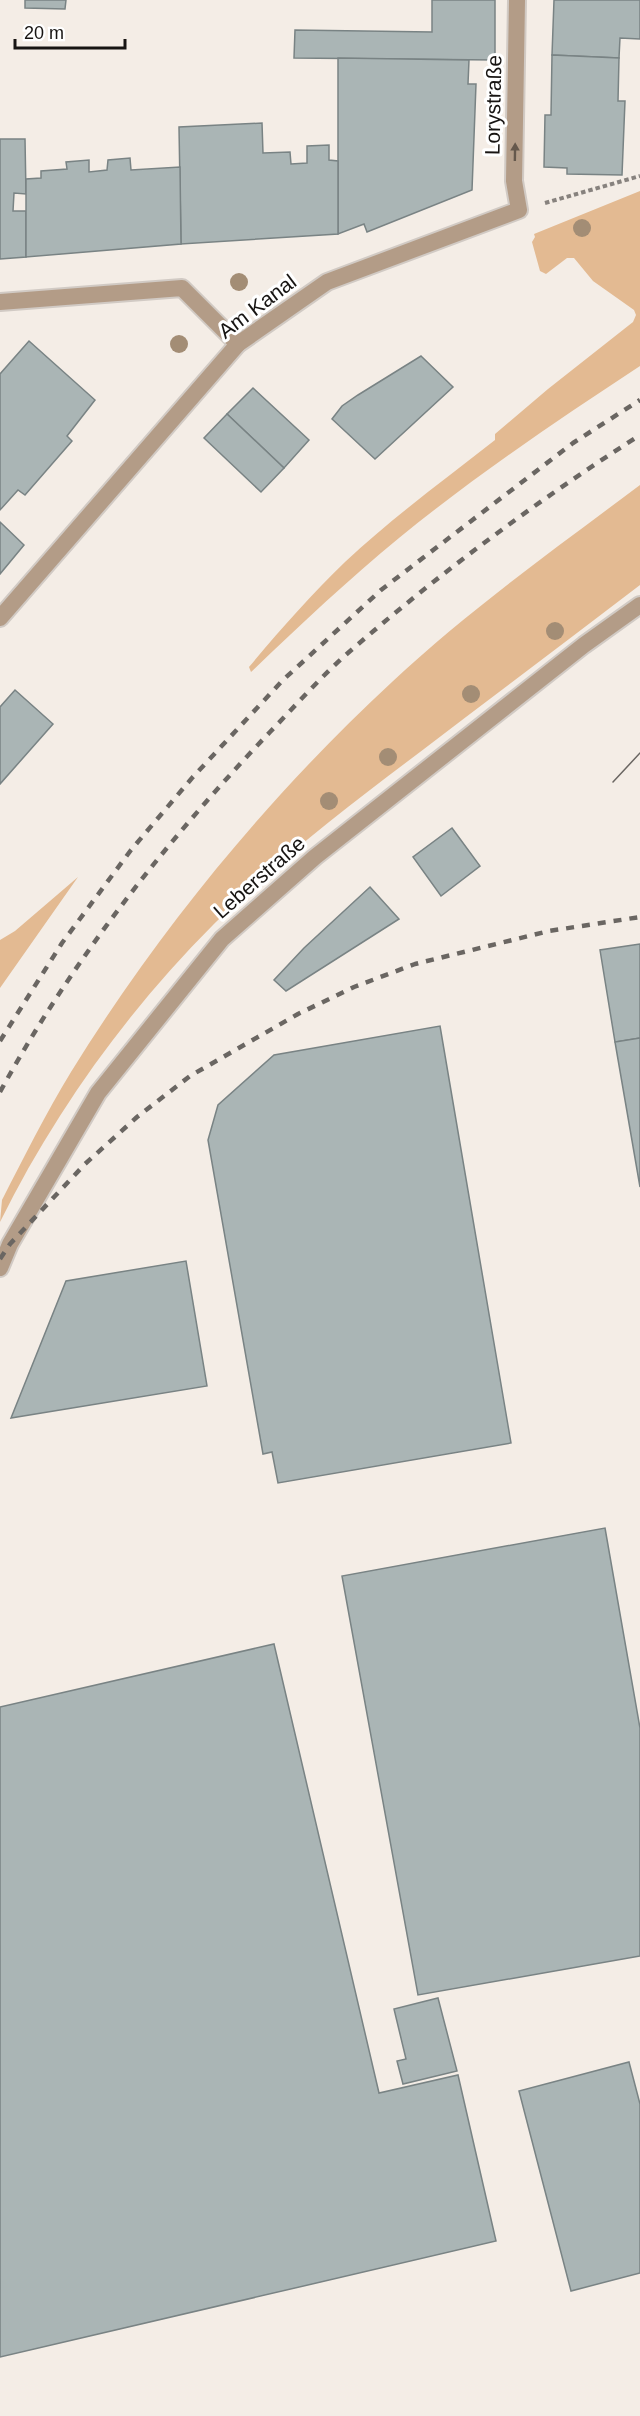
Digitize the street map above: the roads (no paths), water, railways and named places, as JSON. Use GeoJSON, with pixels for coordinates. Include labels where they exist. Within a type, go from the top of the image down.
{"type":"FeatureCollection","features":[{"type":"Feature","properties":{"kind":"street","name":"Lorystraße"},"geometry":{"type":"LineString","coordinates":[[518,0],[514,181],[519,210]]}},
{"type":"Feature","properties":{"kind":"street","name":"Am Kanal"},"geometry":{"type":"LineString","coordinates":[[0,618],[238,344],[327,282],[519,210]]}},
{"type":"Feature","properties":{"kind":"street"},"geometry":{"type":"LineString","coordinates":[[0,302],[182,288],[238,344]]}},
{"type":"Feature","properties":{"kind":"street","name":"Leberstraße"},"geometry":{"type":"LineString","coordinates":[[0,1268],[10,1244],[98,1093],[222,939],[315,857],[584,645],[640,605]]}},
{"type":"Feature","properties":{"kind":"tram line"},"geometry":{"type":"LineString","coordinates":[[613,782],[640,753]]}},
{"type":"Feature","properties":{"kind":"railway"},"geometry":{"type":"LineString","coordinates":[[0,1041],[62,943],[131,850],[192,778],[283,680],[381,590],[573,443],[640,400]]}},
{"type":"Feature","properties":{"kind":"railway"},"geometry":{"type":"LineString","coordinates":[[0,1092],[58,995],[123,903],[194,815],[333,666],[459,562],[566,484],[640,435]]}},
{"type":"Feature","properties":{"kind":"railway"},"geometry":{"type":"LineString","coordinates":[[0,1259],[10,1244],[85,1164],[137,1117],[190,1076],[298,1014],[354,987],[415,964],[549,931],[640,917]]}}]}
